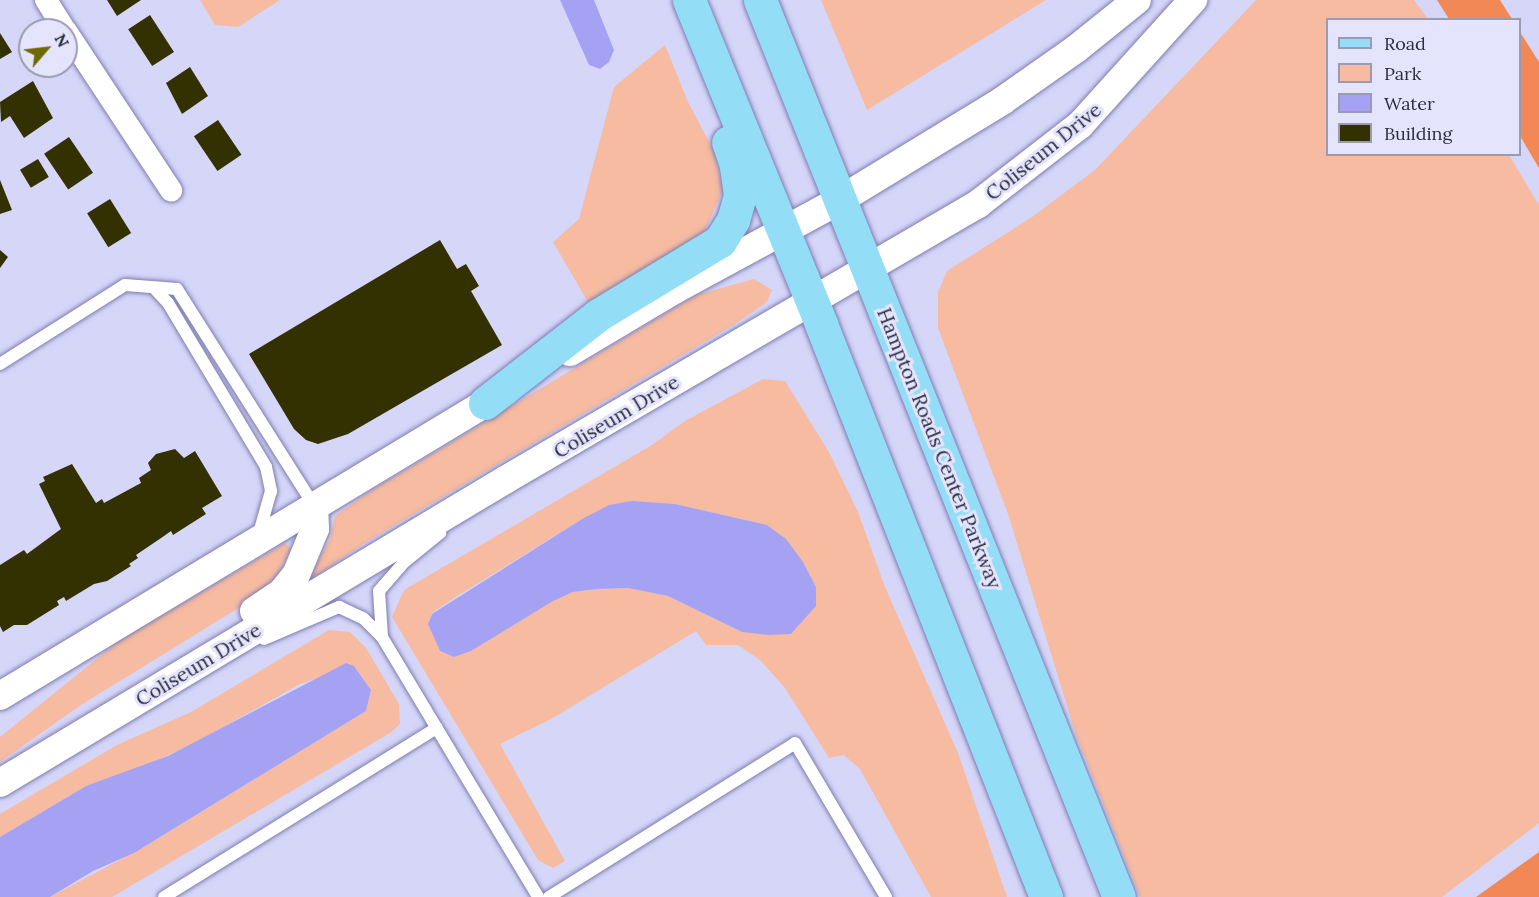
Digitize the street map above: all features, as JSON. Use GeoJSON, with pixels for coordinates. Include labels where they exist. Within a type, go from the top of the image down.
{"type":"FeatureCollection","features":[{"type":"Feature","properties":{"kind":"main road"},"geometry":{"type":"LineString","coordinates":[[485,403],[598,315],[711,248],[733,220],[740,195],[736,165],[674,0]]}},
{"type":"Feature","properties":{"kind":"main road"},"geometry":{"type":"LineString","coordinates":[[688,0],[811,299],[1046,897]]}},
{"type":"Feature","properties":{"kind":"main road","name":"Hampton Roads Center Parkway"},"geometry":{"type":"LineString","coordinates":[[760,0],[1119,897]]}},
{"type":"Feature","properties":{"kind":"main road"},"geometry":{"type":"LineString","coordinates":[[1028,851],[1036,897]]}},
{"type":"Feature","properties":{"kind":"street"},"geometry":{"type":"LineString","coordinates":[[46,0],[58,18]]}},
{"type":"Feature","properties":{"kind":"street"},"geometry":{"type":"LineString","coordinates":[[0,696],[676,288],[840,200],[1044,73],[1137,0]]}},
{"type":"Feature","properties":{"kind":"street","name":"Coliseum Drive"},"geometry":{"type":"LineString","coordinates":[[0,781],[811,299],[978,204],[1049,152],[1102,104],[1193,0]]}},
{"type":"Feature","properties":{"kind":"street"},"geometry":{"type":"LineString","coordinates":[[78,49],[171,190]]}},
{"type":"Feature","properties":{"kind":"street"},"geometry":{"type":"LineString","coordinates":[[0,781],[106,699],[282,592],[307,553],[315,529],[314,506]]}},
{"type":"Feature","properties":{"kind":"lane"},"geometry":{"type":"LineString","coordinates":[[0,364],[125,285],[154,288],[166,285],[177,289],[186,299],[314,506]]}},
{"type":"Feature","properties":{"kind":"lane"},"geometry":{"type":"LineString","coordinates":[[154,288],[168,303],[266,467],[270,480],[269,506],[255,542]]}},
{"type":"Feature","properties":{"kind":"lane"},"geometry":{"type":"LineString","coordinates":[[382,637],[379,591],[403,563],[505,480]]}},
{"type":"Feature","properties":{"kind":"lane"},"geometry":{"type":"LineString","coordinates":[[144,696],[339,607],[363,618],[382,637],[538,897]]}},
{"type":"Feature","properties":{"kind":"lane"},"geometry":{"type":"LineString","coordinates":[[164,897],[437,728]]}},
{"type":"Feature","properties":{"kind":"lane"},"geometry":{"type":"LineString","coordinates":[[549,897],[795,743],[886,897]]}},
{"type":"Feature","properties":{"kind":"green space"},"geometry":{"type":"Polygon","coordinates":[[[200,0],[280,0],[238,27],[215,25],[200,0]]]}},
{"type":"Feature","properties":{"kind":"green space"},"geometry":{"type":"Polygon","coordinates":[[[821,0],[1046,0],[867,110],[821,0]]]}},
{"type":"Feature","properties":{"kind":"green space"},"geometry":{"type":"Polygon","coordinates":[[[1256,0],[1414,0],[1427,18],[1326,18],[1326,156],[1510,156],[1539,205],[1539,823],[1442,897],[1140,897],[1076,735],[1008,514],[938,328],[938,292],[947,271],[1032,217],[1095,170],[1256,0]]]}},
{"type":"Feature","properties":{"kind":"green space"},"geometry":{"type":"Polygon","coordinates":[[[665,45],[688,102],[714,151],[723,190],[705,231],[648,273],[588,302],[553,242],[579,219],[614,87],[665,45]]]}},
{"type":"Feature","properties":{"kind":"green space"},"geometry":{"type":"Polygon","coordinates":[[[754,279],[772,290],[767,302],[735,324],[363,544],[307,582],[330,539],[335,516],[369,492],[696,295],[754,279]]]}},
{"type":"Feature","properties":{"kind":"green space"},"geometry":{"type":"Polygon","coordinates":[[[763,379],[785,381],[829,452],[858,512],[885,587],[958,753],[1007,897],[931,897],[860,769],[844,755],[829,758],[785,688],[760,660],[738,645],[706,645],[696,631],[553,718],[500,744],[565,861],[553,868],[538,860],[392,617],[404,590],[652,445],[685,421],[763,379]],[[675,504],[582,519],[432,613],[428,624],[440,651],[454,657],[471,651],[552,601],[573,592],[628,588],[668,596],[742,632],[816,606],[816,587],[803,562],[767,525],[675,504]]]}},
{"type":"Feature","properties":{"kind":"green space"},"geometry":{"type":"Polygon","coordinates":[[[285,543],[291,549],[271,588],[81,705],[0,762],[0,737],[120,640],[285,543]]]}},
{"type":"Feature","properties":{"kind":"green space"},"geometry":{"type":"Polygon","coordinates":[[[329,630],[350,632],[366,648],[399,704],[400,724],[390,733],[112,897],[50,897],[144,847],[366,711],[371,690],[354,666],[300,684],[191,745],[135,770],[86,786],[0,837],[0,814],[117,745],[191,712],[329,630]]]}},
{"type":"Feature","properties":{"kind":"shaded area"},"geometry":{"type":"Polygon","coordinates":[[[1437,0],[1500,0],[1511,18],[1448,18],[1437,0]]]}},
{"type":"Feature","properties":{"kind":"shaded area"},"geometry":{"type":"Polygon","coordinates":[[[1521,34],[1539,62],[1539,168],[1521,138],[1521,34]]]}},
{"type":"Feature","properties":{"kind":"shaded area"},"geometry":{"type":"Polygon","coordinates":[[[1539,852],[1539,897],[1476,897],[1539,852]]]}},
{"type":"Feature","properties":{"kind":"water"},"geometry":{"type":"Polygon","coordinates":[[[560,0],[594,0],[614,50],[609,62],[600,69],[589,65],[560,0]]]}},
{"type":"Feature","properties":{"kind":"water"},"geometry":{"type":"Polygon","coordinates":[[[632,501],[675,504],[767,525],[786,539],[803,562],[816,587],[816,606],[791,634],[768,635],[742,632],[668,596],[628,588],[597,589],[573,592],[553,601],[471,651],[454,657],[440,651],[428,624],[432,614],[582,519],[609,505],[632,501]]]}},
{"type":"Feature","properties":{"kind":"water"},"geometry":{"type":"Polygon","coordinates":[[[346,663],[354,666],[371,690],[366,711],[134,853],[93,871],[50,897],[0,897],[0,837],[86,786],[168,756],[346,663]]]}},
{"type":"Feature","properties":{"kind":"building"},"geometry":{"type":"Polygon","coordinates":[[[107,0],[141,0],[117,16],[107,0]]]}},
{"type":"Feature","properties":{"kind":"building"},"geometry":{"type":"Polygon","coordinates":[[[150,15],[174,52],[152,66],[128,29],[150,15]]]}},
{"type":"Feature","properties":{"kind":"building"},"geometry":{"type":"Polygon","coordinates":[[[0,33],[12,52],[0,59],[0,33]]]}},
{"type":"Feature","properties":{"kind":"building"},"geometry":{"type":"Polygon","coordinates":[[[190,67],[208,96],[182,114],[166,83],[190,67]]]}},
{"type":"Feature","properties":{"kind":"building"},"geometry":{"type":"Polygon","coordinates":[[[33,81],[53,118],[24,138],[10,116],[1,122],[0,102],[33,81]]]}},
{"type":"Feature","properties":{"kind":"building"},"geometry":{"type":"Polygon","coordinates":[[[218,120],[241,155],[217,171],[194,136],[218,120]]]}},
{"type":"Feature","properties":{"kind":"building"},"geometry":{"type":"Polygon","coordinates":[[[69,137],[93,173],[68,189],[44,154],[69,137]]]}},
{"type":"Feature","properties":{"kind":"building"},"geometry":{"type":"Polygon","coordinates":[[[38,159],[49,177],[31,188],[20,170],[38,159]]]}},
{"type":"Feature","properties":{"kind":"building"},"geometry":{"type":"Polygon","coordinates":[[[0,180],[12,210],[0,214],[0,180]]]}},
{"type":"Feature","properties":{"kind":"building"},"geometry":{"type":"Polygon","coordinates":[[[110,199],[131,233],[108,247],[87,213],[110,199]]]}},
{"type":"Feature","properties":{"kind":"building"},"geometry":{"type":"Polygon","coordinates":[[[440,240],[457,269],[466,264],[479,286],[471,291],[502,345],[348,434],[318,444],[306,440],[294,429],[249,354],[440,240]]]}},
{"type":"Feature","properties":{"kind":"building"},"geometry":{"type":"Polygon","coordinates":[[[0,250],[8,257],[0,268],[0,250]]]}},
{"type":"Feature","properties":{"kind":"building"},"geometry":{"type":"Polygon","coordinates":[[[175,449],[184,458],[195,451],[222,496],[202,508],[206,514],[173,535],[171,531],[136,555],[138,558],[129,564],[131,566],[107,581],[94,584],[66,601],[64,597],[57,601],[59,605],[27,625],[14,625],[3,632],[0,626],[0,565],[24,550],[27,554],[61,529],[39,484],[45,481],[43,477],[72,464],[96,503],[102,499],[104,503],[141,483],[139,478],[151,470],[148,463],[156,454],[175,449]]]}}]}
